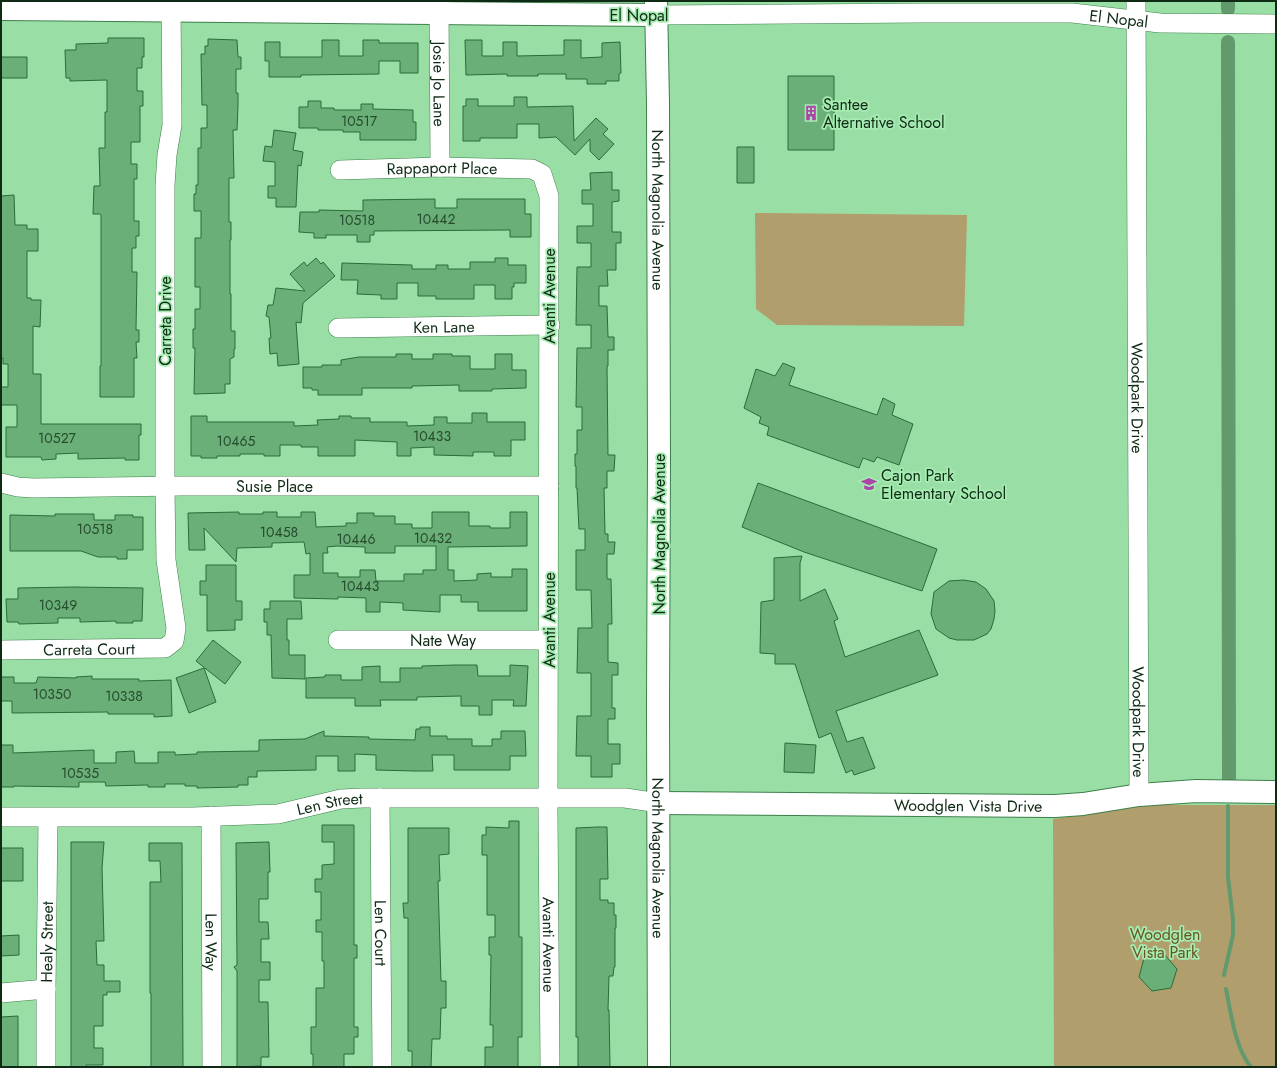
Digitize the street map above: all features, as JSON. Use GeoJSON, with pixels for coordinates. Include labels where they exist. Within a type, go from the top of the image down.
{"type":"FeatureCollection","features":[{"type":"Feature","properties":{"kind":"main road","name":"El Nopal"},"geometry":{"type":"LineString","coordinates":[[1,9],[171,6],[656,8]]}},
{"type":"Feature","properties":{"kind":"main road","name":"North Magnolia Avenue"},"geometry":{"type":"LineString","coordinates":[[656,8],[658,103],[659,450],[659,1067]]}},
{"type":"Feature","properties":{"kind":"main road","name":"Woodglen Vista Drive"},"geometry":{"type":"LineString","coordinates":[[658,803],[1055,806],[1083,804],[1139,795],[1196,791],[1276,792]]}},
{"type":"Feature","properties":{"kind":"street","name":"Woodpark Drive"},"geometry":{"type":"LineString","coordinates":[[1136,1],[1139,795]]}},
{"type":"Feature","properties":{"kind":"street","name":"Carreta Drive"},"geometry":{"type":"LineString","coordinates":[[171,6],[172,125],[167,155],[165,185],[165,486],[166,560],[176,628],[174,641]]}},
{"type":"Feature","properties":{"kind":"street","name":"Josie Jo Lane"},"geometry":{"type":"LineString","coordinates":[[439,7],[440,167]]}},
{"type":"Feature","properties":{"kind":"street","name":"El Nopal"},"geometry":{"type":"LineString","coordinates":[[656,8],[967,7],[1072,13],[1160,23],[1276,24]]}},
{"type":"Feature","properties":{"kind":"street","name":"Rappaport Place"},"geometry":{"type":"LineString","coordinates":[[340,170],[440,167],[532,168],[542,174]]}},
{"type":"Feature","properties":{"kind":"street","name":"Avanti Avenue"},"geometry":{"type":"LineString","coordinates":[[542,174],[549,196],[550,325],[548,798],[550,1067]]}},
{"type":"Feature","properties":{"kind":"street","name":"Ken Lane"},"geometry":{"type":"LineString","coordinates":[[338,328],[550,325]]}},
{"type":"Feature","properties":{"kind":"street","name":"Susie Place"},"geometry":{"type":"LineString","coordinates":[[1,483],[18,487],[33,488],[165,486],[549,486]]}},
{"type":"Feature","properties":{"kind":"street","name":"Nate Way"},"geometry":{"type":"LineString","coordinates":[[338,640],[549,640]]}},
{"type":"Feature","properties":{"kind":"street","name":"Carreta Court"},"geometry":{"type":"LineString","coordinates":[[1,650],[165,648],[174,641]]}},
{"type":"Feature","properties":{"kind":"street","name":"Len Street"},"geometry":{"type":"LineString","coordinates":[[1,817],[48,818],[278,814],[341,799],[380,798],[625,798],[658,803]]}},
{"type":"Feature","properties":{"kind":"street","name":"Len Court"},"geometry":{"type":"LineString","coordinates":[[380,798],[382,1067]]}},
{"type":"Feature","properties":{"kind":"street","name":"Len Way"},"geometry":{"type":"LineString","coordinates":[[211,816],[212,1067]]}},
{"type":"Feature","properties":{"kind":"street","name":"Healy Street"},"geometry":{"type":"LineString","coordinates":[[46,1067],[48,818]]}},
{"type":"Feature","properties":{"kind":"street"},"geometry":{"type":"LineString","coordinates":[[1,994],[46,989]]}},
{"type":"Feature","properties":{"kind":"green space"},"geometry":{"type":"Polygon","coordinates":[[[755,213],[967,215],[964,326],[777,325],[756,309],[755,213]]]}},
{"type":"Feature","properties":{"kind":"green space","name":"Woodglen Vista Park"},"geometry":{"type":"Polygon","coordinates":[[[1149,805],[1276,805],[1276,1067],[1054,1067],[1053,819],[1149,805]]]}},
{"type":"Feature","properties":{"kind":"building"},"geometry":{"type":"Polygon","coordinates":[[[108,38],[144,38],[144,57],[142,57],[142,68],[137,68],[137,91],[143,91],[143,106],[140,106],[140,142],[131,142],[131,164],[137,164],[137,179],[134,179],[134,221],[139,221],[139,236],[136,236],[136,248],[132,248],[132,272],[137,272],[136,330],[139,330],[139,342],[136,342],[137,358],[134,358],[134,397],[100,397],[101,215],[93,214],[94,186],[100,186],[99,148],[105,148],[107,80],[70,81],[70,78],[66,78],[65,50],[76,50],[76,44],[108,43],[108,38]]]}},
{"type":"Feature","properties":{"kind":"building"},"geometry":{"type":"Polygon","coordinates":[[[208,39],[237,40],[238,57],[241,57],[241,69],[236,69],[236,93],[238,93],[238,105],[237,130],[233,130],[234,178],[229,178],[229,222],[231,222],[231,331],[235,331],[235,349],[234,357],[230,359],[230,384],[225,384],[225,393],[194,394],[195,348],[193,348],[193,329],[195,329],[195,309],[200,309],[200,287],[195,287],[195,238],[201,238],[201,211],[194,211],[194,194],[196,194],[196,185],[198,185],[198,148],[201,148],[201,128],[207,128],[207,105],[202,105],[201,54],[205,54],[205,46],[208,46],[208,39]]]}},
{"type":"Feature","properties":{"kind":"building"},"geometry":{"type":"Polygon","coordinates":[[[322,40],[339,40],[339,56],[363,56],[363,40],[379,40],[379,43],[418,43],[418,73],[400,73],[400,61],[379,61],[379,74],[269,77],[269,61],[265,61],[265,42],[280,42],[280,57],[322,57],[322,40]]]}},
{"type":"Feature","properties":{"kind":"building"},"geometry":{"type":"Polygon","coordinates":[[[465,40],[482,40],[482,56],[503,56],[503,42],[517,42],[517,56],[564,55],[564,40],[581,40],[581,58],[602,57],[602,43],[620,42],[621,73],[619,74],[619,81],[606,81],[606,84],[587,84],[587,79],[566,79],[566,74],[538,74],[538,76],[507,76],[507,74],[466,75],[465,40]]]}},
{"type":"Feature","properties":{"kind":"building"},"geometry":{"type":"Polygon","coordinates":[[[1,57],[27,57],[27,78],[1,78],[1,57]]]}},
{"type":"Feature","properties":{"kind":"building","name":"Santee Alternative School"},"geometry":{"type":"Polygon","coordinates":[[[788,76],[834,76],[834,150],[788,150],[788,76]]]}},
{"type":"Feature","properties":{"kind":"building"},"geometry":{"type":"Polygon","coordinates":[[[514,97],[527,97],[527,107],[573,106],[574,141],[596,118],[608,129],[603,134],[614,144],[599,160],[590,151],[590,139],[575,155],[556,137],[539,138],[539,124],[517,124],[517,138],[480,138],[480,141],[463,141],[463,106],[466,106],[466,99],[478,99],[478,106],[514,106],[514,97]]]}},
{"type":"Feature","properties":{"kind":"building"},"geometry":{"type":"Polygon","coordinates":[[[308,101],[321,101],[321,108],[334,108],[334,110],[361,110],[361,104],[373,104],[373,109],[413,110],[413,122],[416,122],[416,140],[360,140],[360,132],[318,130],[318,128],[299,128],[299,107],[308,107],[308,101]]]}},
{"type":"Feature","properties":{"kind":"building"},"geometry":{"type":"Polygon","coordinates":[[[274,130],[296,133],[293,150],[303,152],[301,166],[298,165],[296,207],[276,207],[276,198],[268,198],[268,186],[275,186],[275,162],[263,161],[265,146],[272,147],[274,130]]]}},
{"type":"Feature","properties":{"kind":"building"},"geometry":{"type":"Polygon","coordinates":[[[737,147],[754,147],[754,183],[737,183],[737,147]]]}},
{"type":"Feature","properties":{"kind":"building"},"geometry":{"type":"Polygon","coordinates":[[[612,172],[612,190],[619,190],[619,201],[612,202],[612,232],[621,232],[621,243],[616,243],[616,270],[607,270],[608,286],[599,286],[599,306],[607,306],[608,337],[614,337],[614,350],[608,350],[607,366],[608,455],[615,455],[614,471],[607,471],[607,488],[604,488],[605,534],[608,534],[608,542],[615,542],[614,554],[607,554],[607,579],[611,579],[612,624],[608,624],[608,662],[618,663],[618,675],[612,675],[612,708],[615,708],[615,719],[608,719],[608,744],[620,744],[620,764],[612,764],[612,777],[591,777],[591,756],[576,756],[577,716],[591,716],[591,673],[577,673],[578,628],[592,628],[591,590],[576,590],[576,550],[585,550],[585,529],[579,529],[575,466],[575,454],[577,454],[577,430],[582,430],[582,407],[576,407],[577,348],[591,348],[591,325],[576,325],[577,267],[591,267],[591,243],[577,243],[577,226],[593,226],[593,204],[582,204],[582,190],[591,190],[590,173],[612,172]]]}},
{"type":"Feature","properties":{"kind":"building"},"geometry":{"type":"Polygon","coordinates":[[[14,195],[15,225],[27,225],[27,229],[38,229],[38,251],[27,251],[27,298],[31,298],[31,300],[41,300],[40,327],[33,326],[33,374],[41,374],[41,424],[141,424],[141,435],[139,435],[139,460],[125,460],[125,458],[78,459],[78,453],[56,454],[56,459],[42,460],[41,457],[6,457],[6,427],[17,427],[17,405],[1,405],[1,387],[8,387],[8,364],[3,364],[3,358],[1,358],[1,196],[14,195]]]}},
{"type":"Feature","properties":{"kind":"building"},"geometry":{"type":"Polygon","coordinates":[[[435,199],[435,208],[457,208],[457,199],[525,199],[525,214],[531,214],[531,237],[510,237],[510,230],[374,231],[374,235],[370,235],[370,242],[357,242],[357,235],[326,235],[326,238],[314,238],[314,233],[299,232],[300,212],[319,212],[319,210],[363,211],[363,200],[435,199]]]}},
{"type":"Feature","properties":{"kind":"building"},"geometry":{"type":"Polygon","coordinates":[[[316,258],[321,264],[323,262],[335,276],[303,303],[301,323],[296,322],[299,364],[278,366],[277,353],[270,354],[269,338],[271,338],[269,317],[266,316],[268,305],[273,305],[276,288],[305,291],[290,274],[304,262],[307,266],[316,258]]]}},
{"type":"Feature","properties":{"kind":"building"},"geometry":{"type":"Polygon","coordinates":[[[495,258],[508,258],[508,265],[526,265],[526,283],[514,283],[514,287],[512,287],[512,299],[495,299],[495,285],[474,285],[474,299],[436,299],[436,296],[418,296],[418,283],[397,283],[397,299],[381,299],[381,295],[357,294],[358,280],[341,280],[342,263],[412,265],[412,269],[436,269],[436,265],[448,265],[448,269],[470,269],[470,262],[495,262],[495,258]]]}},
{"type":"Feature","properties":{"kind":"building"},"geometry":{"type":"Polygon","coordinates":[[[396,354],[412,354],[412,359],[433,359],[433,354],[470,356],[470,369],[495,369],[495,354],[512,354],[512,370],[526,370],[526,388],[492,389],[492,391],[459,391],[459,385],[412,386],[412,388],[362,388],[362,395],[318,395],[318,390],[303,388],[303,367],[341,365],[341,360],[359,357],[396,357],[396,354]]]}},
{"type":"Feature","properties":{"kind":"building"},"geometry":{"type":"Polygon","coordinates":[[[783,363],[795,368],[789,385],[877,415],[883,398],[895,404],[892,415],[913,424],[899,465],[877,457],[874,462],[863,458],[859,468],[767,435],[769,427],[759,423],[761,417],[744,408],[756,369],[775,376],[783,363]]]}},
{"type":"Feature","properties":{"kind":"building"},"geometry":{"type":"Polygon","coordinates":[[[472,413],[487,413],[487,422],[525,422],[525,440],[511,440],[511,456],[494,456],[494,452],[473,452],[473,456],[434,455],[434,447],[411,448],[411,456],[397,456],[397,442],[355,440],[355,456],[318,456],[318,447],[280,445],[280,456],[240,454],[240,456],[201,458],[201,456],[191,456],[191,416],[207,416],[207,422],[294,422],[294,426],[318,425],[317,420],[339,419],[339,416],[351,416],[351,418],[370,418],[370,422],[407,422],[407,426],[434,425],[434,417],[447,417],[447,423],[472,423],[472,413]]]}},
{"type":"Feature","properties":{"kind":"building"},"geometry":{"type":"Polygon","coordinates":[[[758,483],[937,549],[922,591],[804,552],[742,527],[758,483]]]}},
{"type":"Feature","properties":{"kind":"building"},"geometry":{"type":"Polygon","coordinates":[[[239,512],[239,514],[263,514],[263,512],[277,512],[277,517],[301,517],[301,512],[315,512],[316,527],[346,526],[346,523],[357,523],[357,513],[374,513],[374,516],[395,516],[395,524],[412,524],[412,528],[432,528],[432,512],[469,512],[469,526],[510,528],[510,512],[527,512],[527,546],[448,547],[448,570],[454,570],[454,581],[477,580],[477,574],[491,573],[491,577],[512,577],[512,569],[527,569],[527,611],[478,611],[478,602],[461,602],[461,595],[440,595],[440,612],[403,610],[403,603],[380,602],[380,612],[366,612],[366,598],[294,598],[294,575],[310,575],[310,553],[306,554],[304,542],[272,543],[272,547],[237,548],[236,562],[204,528],[205,550],[189,550],[188,513],[239,512]],[[395,546],[395,553],[365,553],[365,547],[327,547],[328,553],[323,553],[323,573],[338,573],[338,577],[360,577],[360,570],[375,570],[376,581],[404,581],[404,574],[423,574],[423,570],[436,570],[436,546],[395,546]]]}},
{"type":"Feature","properties":{"kind":"building"},"geometry":{"type":"Polygon","coordinates":[[[55,514],[94,514],[94,520],[115,520],[115,515],[133,515],[133,517],[143,517],[143,550],[127,550],[127,559],[117,559],[117,557],[98,557],[81,551],[10,551],[10,515],[55,516],[55,514]]]}},
{"type":"Feature","properties":{"kind":"building"},"geometry":{"type":"Polygon","coordinates":[[[802,556],[800,563],[800,601],[825,589],[838,619],[834,621],[845,657],[919,630],[938,675],[836,711],[847,742],[863,737],[875,768],[854,775],[852,770],[846,773],[831,733],[819,738],[795,664],[775,664],[775,654],[760,653],[761,602],[774,600],[774,558],[802,556]]]}},
{"type":"Feature","properties":{"kind":"building"},"geometry":{"type":"Polygon","coordinates":[[[206,565],[236,565],[236,601],[242,601],[242,620],[235,620],[235,630],[207,631],[207,595],[200,595],[200,581],[206,581],[206,565]]]}},
{"type":"Feature","properties":{"kind":"building"},"geometry":{"type":"Polygon","coordinates":[[[963,580],[976,582],[986,589],[994,601],[995,611],[991,629],[987,634],[974,640],[957,640],[949,638],[936,629],[931,614],[934,592],[949,581],[963,580]]]}},
{"type":"Feature","properties":{"kind":"building"},"geometry":{"type":"Polygon","coordinates":[[[18,588],[143,588],[142,621],[133,621],[133,623],[116,623],[116,621],[80,622],[80,618],[58,618],[58,623],[19,624],[18,622],[7,622],[6,599],[18,599],[18,588]]]}},
{"type":"Feature","properties":{"kind":"building"},"geometry":{"type":"Polygon","coordinates":[[[270,601],[301,601],[302,619],[287,619],[287,640],[289,640],[289,655],[305,655],[305,679],[272,678],[271,635],[267,635],[267,622],[264,622],[264,609],[270,609],[270,601]]]}},
{"type":"Feature","properties":{"kind":"building"},"geometry":{"type":"Polygon","coordinates":[[[213,640],[241,662],[225,684],[196,661],[213,640]]]}},
{"type":"Feature","properties":{"kind":"building"},"geometry":{"type":"Polygon","coordinates":[[[477,665],[478,676],[510,676],[510,665],[528,666],[526,706],[513,706],[514,700],[492,700],[492,715],[479,715],[479,706],[461,706],[461,696],[417,697],[417,700],[380,700],[381,706],[355,706],[355,698],[306,698],[306,678],[325,677],[325,675],[341,675],[341,680],[362,680],[362,667],[380,666],[380,682],[400,682],[400,668],[477,665]]]}},
{"type":"Feature","properties":{"kind":"building"},"geometry":{"type":"Polygon","coordinates":[[[204,668],[216,702],[189,713],[176,678],[204,668]]]}},
{"type":"Feature","properties":{"kind":"building"},"geometry":{"type":"Polygon","coordinates":[[[92,676],[92,679],[139,679],[139,681],[171,680],[172,716],[154,717],[154,714],[108,714],[108,712],[12,713],[12,701],[1,701],[1,677],[14,677],[14,683],[36,683],[38,677],[76,678],[92,676]]]}},
{"type":"Feature","properties":{"kind":"building"},"geometry":{"type":"Polygon","coordinates":[[[420,727],[430,727],[430,736],[447,736],[447,739],[472,739],[472,746],[492,746],[492,739],[501,739],[501,731],[525,731],[526,756],[510,756],[510,770],[454,770],[454,755],[432,755],[433,771],[415,771],[376,770],[376,755],[355,754],[355,771],[338,771],[338,756],[316,756],[316,770],[257,771],[257,777],[248,777],[248,785],[238,785],[238,787],[197,788],[197,786],[185,786],[185,784],[165,784],[165,787],[148,787],[148,785],[106,786],[105,782],[79,782],[79,787],[1,787],[1,745],[13,745],[13,753],[94,750],[94,763],[116,763],[116,752],[134,751],[135,763],[158,763],[158,752],[175,752],[175,755],[197,754],[197,752],[259,751],[259,740],[305,739],[324,731],[324,736],[415,740],[416,729],[420,729],[420,727]]]}},
{"type":"Feature","properties":{"kind":"building"},"geometry":{"type":"Polygon","coordinates":[[[785,743],[816,745],[814,773],[784,772],[785,743]]]}},
{"type":"Feature","properties":{"kind":"building"},"geometry":{"type":"Polygon","coordinates":[[[509,821],[519,821],[519,937],[522,937],[522,1037],[518,1037],[518,1067],[485,1067],[485,1047],[493,1047],[493,1025],[490,1025],[491,955],[489,955],[489,937],[495,937],[495,915],[487,915],[487,855],[482,855],[482,835],[486,835],[486,827],[509,828],[509,821]]]}},
{"type":"Feature","properties":{"kind":"building"},"geometry":{"type":"Polygon","coordinates":[[[322,825],[354,825],[354,945],[357,945],[357,958],[354,958],[354,1027],[358,1027],[358,1037],[354,1037],[354,1054],[344,1054],[344,1067],[313,1067],[313,1054],[311,1054],[311,1027],[316,1027],[316,988],[324,988],[322,932],[316,932],[316,920],[321,920],[321,892],[315,892],[315,879],[322,879],[322,865],[334,864],[334,842],[322,842],[322,825]]]}},
{"type":"Feature","properties":{"kind":"building"},"geometry":{"type":"Polygon","coordinates":[[[607,827],[608,879],[600,879],[600,900],[608,900],[608,903],[614,903],[614,915],[616,915],[615,967],[613,976],[609,976],[608,1010],[610,1067],[578,1067],[578,1037],[576,1037],[576,828],[607,827]]]}},
{"type":"Feature","properties":{"kind":"building"},"geometry":{"type":"Polygon","coordinates":[[[408,828],[449,828],[449,854],[439,855],[440,881],[438,881],[441,981],[446,981],[446,1008],[441,1008],[440,1039],[432,1039],[431,1067],[412,1067],[412,1051],[408,1051],[408,918],[404,918],[403,903],[408,903],[408,828]]]}},
{"type":"Feature","properties":{"kind":"building"},"geometry":{"type":"Polygon","coordinates":[[[71,842],[104,842],[102,868],[104,941],[96,941],[97,965],[104,965],[104,981],[120,981],[120,992],[107,992],[107,995],[103,995],[103,1026],[94,1026],[94,1048],[103,1048],[103,1065],[86,1065],[86,1067],[71,1067],[71,842]]]}},
{"type":"Feature","properties":{"kind":"building"},"geometry":{"type":"Polygon","coordinates":[[[269,842],[270,872],[268,872],[268,899],[259,899],[259,922],[268,922],[269,939],[261,939],[261,962],[270,962],[270,980],[259,980],[259,1002],[268,1002],[269,1057],[261,1057],[261,1066],[237,1067],[237,971],[234,967],[237,965],[236,843],[269,842]]]}},
{"type":"Feature","properties":{"kind":"building"},"geometry":{"type":"Polygon","coordinates":[[[149,843],[182,843],[183,1067],[151,1067],[150,882],[161,882],[160,861],[149,861],[149,843]]]}},
{"type":"Feature","properties":{"kind":"building"},"geometry":{"type":"Polygon","coordinates":[[[1,848],[23,848],[23,881],[1,881],[1,848]]]}},
{"type":"Feature","properties":{"kind":"building"},"geometry":{"type":"Polygon","coordinates":[[[19,935],[19,955],[1,956],[1,936],[19,935]]]}},
{"type":"Feature","properties":{"kind":"building"},"geometry":{"type":"Polygon","coordinates":[[[1164,954],[1177,969],[1171,988],[1152,991],[1139,977],[1144,958],[1164,954]]]}},
{"type":"Feature","properties":{"kind":"building"},"geometry":{"type":"Polygon","coordinates":[[[18,1016],[18,1067],[1,1067],[1,1017],[18,1016]]]}},
{"type":"Feature","properties":{"kind":"waterway"},"geometry":{"type":"LineString","coordinates":[[1228,1],[1228,9]]}},
{"type":"Feature","properties":{"kind":"waterway"},"geometry":{"type":"LineString","coordinates":[[1228,42],[1229,778]]}},
{"type":"Feature","properties":{"kind":"waterway"},"geometry":{"type":"LineString","coordinates":[[1224,975],[1233,935],[1233,919],[1228,877],[1228,806]]}},
{"type":"Feature","properties":{"kind":"waterway"},"geometry":{"type":"LineString","coordinates":[[1226,989],[1237,1040],[1251,1067]]}},
{"type":"Feature","properties":{"kind":"place","name":"Santee Alternative School"},"geometry":{"type":"Point","coordinates":[811,113]}},
{"type":"Feature","properties":{"kind":"place","name":"Cajon Park Elementary School"},"geometry":{"type":"Point","coordinates":[869,484]}}]}
